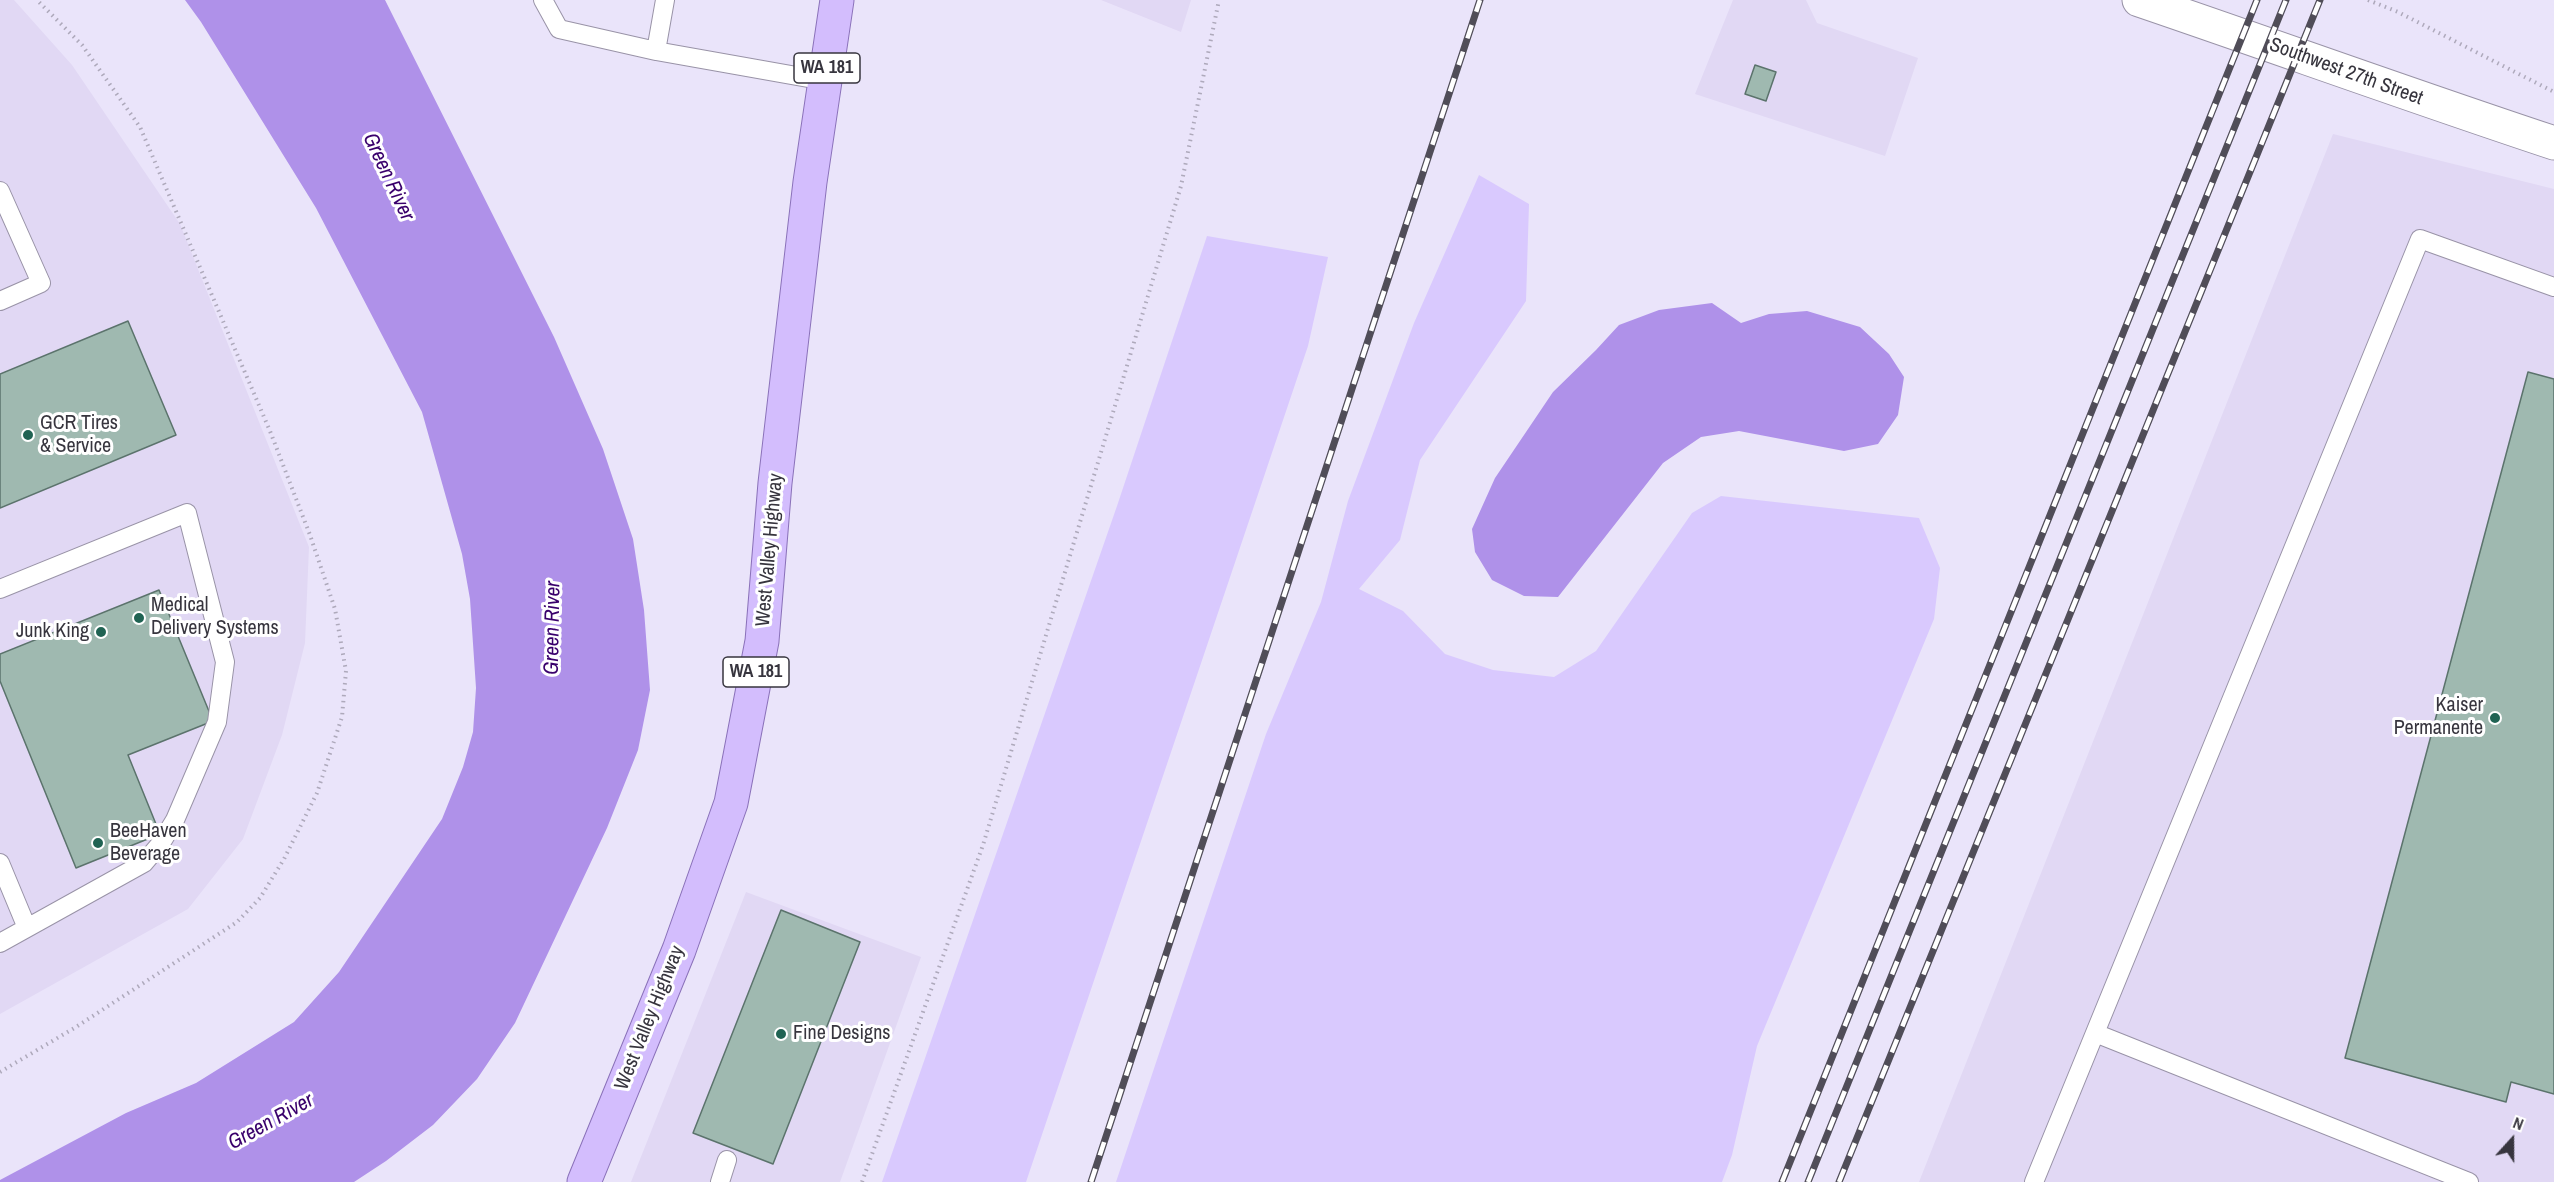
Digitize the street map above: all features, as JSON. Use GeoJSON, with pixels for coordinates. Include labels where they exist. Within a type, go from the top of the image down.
{"type":"FeatureCollection","features":[{"type":"Feature","properties":{"kind":"main road","name":"West Valley Highway"},"geometry":{"type":"LineString","coordinates":[[584,1182],[679,950],[731,803],[762,640],[775,483],[810,182],[837,0]]}},
{"type":"Feature","properties":{"kind":"street","name":"Southwest 27th Street"},"geometry":{"type":"LineString","coordinates":[[2139,0],[2334,66],[2413,97],[2554,143]]}},
{"type":"Feature","properties":{"kind":"lane"},"geometry":{"type":"LineString","coordinates":[[543,0],[559,29],[656,51],[825,81]]}},
{"type":"Feature","properties":{"kind":"lane"},"geometry":{"type":"LineString","coordinates":[[656,51],[664,0]]}},
{"type":"Feature","properties":{"kind":"lane"},"geometry":{"type":"LineString","coordinates":[[0,191],[41,283],[0,302]]}},
{"type":"Feature","properties":{"kind":"lane"},"geometry":{"type":"LineString","coordinates":[[2034,1182],[2420,239],[2554,287]]}},
{"type":"Feature","properties":{"kind":"lane"},"geometry":{"type":"LineString","coordinates":[[0,589],[187,513],[225,662],[217,722],[175,820],[161,843],[144,862],[0,943]]}},
{"type":"Feature","properties":{"kind":"lane"},"geometry":{"type":"LineString","coordinates":[[0,863],[27,928]]}},
{"type":"Feature","properties":{"kind":"lane"},"geometry":{"type":"LineString","coordinates":[[2095,1034],[2469,1182]]}},
{"type":"Feature","properties":{"kind":"lane"},"geometry":{"type":"LineString","coordinates":[[720,1182],[727,1160]]}},
{"type":"Feature","properties":{"kind":"path"},"geometry":{"type":"LineString","coordinates":[[862,1182],[990,823],[1180,186],[1219,0]]}},
{"type":"Feature","properties":{"kind":"path"},"geometry":{"type":"LineString","coordinates":[[2368,0],[2398,12],[2554,92]]}},
{"type":"Feature","properties":{"kind":"shaded area"},"geometry":{"type":"Polygon","coordinates":[[[0,0],[14,0],[72,65],[180,224],[309,547],[305,643],[282,735],[243,839],[188,909],[0,1014],[0,0]]]}},
{"type":"Feature","properties":{"kind":"shaded area"},"geometry":{"type":"Polygon","coordinates":[[[1101,0],[1191,0],[1181,32],[1101,0]]]}},
{"type":"Feature","properties":{"kind":"shaded area"},"geometry":{"type":"Polygon","coordinates":[[[1733,0],[1806,0],[1817,23],[1918,58],[1885,156],[1695,94],[1733,0]]]}},
{"type":"Feature","properties":{"kind":"shaded area"},"geometry":{"type":"Polygon","coordinates":[[[2333,134],[2554,189],[2554,1182],[1919,1182],[2333,134]]]}},
{"type":"Feature","properties":{"kind":"shaded area"},"geometry":{"type":"Polygon","coordinates":[[[1479,175],[1529,204],[1526,301],[1420,460],[1400,540],[1359,589],[1403,611],[1445,654],[1493,670],[1554,677],[1596,651],[1692,513],[1721,496],[1919,518],[1940,568],[1934,619],[1757,1046],[1732,1155],[1722,1182],[1116,1182],[1266,734],[1321,602],[1348,501],[1414,323],[1479,175]]]}},
{"type":"Feature","properties":{"kind":"shaded area"},"geometry":{"type":"Polygon","coordinates":[[[1207,236],[1328,257],[1308,346],[1026,1182],[882,1182],[1117,506],[1207,236]]]}},
{"type":"Feature","properties":{"kind":"shaded area"},"geometry":{"type":"Polygon","coordinates":[[[746,892],[921,957],[840,1182],[631,1182],[746,892]]]}},
{"type":"Feature","properties":{"kind":"water","name":"Green River"},"geometry":{"type":"Polygon","coordinates":[[[185,0],[385,0],[554,337],[603,449],[633,539],[644,610],[650,690],[638,750],[607,828],[515,1023],[477,1079],[433,1125],[386,1161],[354,1182],[0,1182],[126,1113],[196,1083],[294,1022],[339,972],[442,819],[463,767],[473,732],[476,688],[470,599],[462,554],[422,412],[316,208],[201,22],[185,0]]]}},
{"type":"Feature","properties":{"kind":"water"},"geometry":{"type":"Polygon","coordinates":[[[1712,303],[1741,323],[1769,314],[1807,311],[1860,327],[1889,354],[1904,377],[1898,415],[1878,444],[1844,451],[1739,431],[1701,437],[1663,463],[1558,597],[1524,596],[1492,580],[1475,552],[1472,529],[1495,478],[1553,392],[1619,325],[1659,310],[1712,303]]]}},
{"type":"Feature","properties":{"kind":"building"},"geometry":{"type":"Polygon","coordinates":[[[1755,65],[1776,72],[1766,101],[1745,94],[1755,65]]]}},
{"type":"Feature","properties":{"kind":"building"},"geometry":{"type":"Polygon","coordinates":[[[128,321],[176,435],[0,508],[0,374],[128,321]]]}},
{"type":"Feature","properties":{"kind":"building","name":"Kaiser Permanente"},"geometry":{"type":"Polygon","coordinates":[[[2528,372],[2554,379],[2554,1094],[2511,1082],[2506,1102],[2345,1058],[2528,372]]]}},
{"type":"Feature","properties":{"kind":"building"},"geometry":{"type":"Polygon","coordinates":[[[159,590],[213,721],[128,755],[160,834],[76,868],[0,681],[0,654],[159,590]]]}},
{"type":"Feature","properties":{"kind":"building"},"geometry":{"type":"Polygon","coordinates":[[[781,910],[860,942],[773,1164],[693,1133],[781,910]]]}},
{"type":"Feature","properties":{"kind":"railway"},"geometry":{"type":"LineString","coordinates":[[1091,1182],[1480,0]]}},
{"type":"Feature","properties":{"kind":"railway"},"geometry":{"type":"LineString","coordinates":[[1782,1182],[2257,0]]}},
{"type":"Feature","properties":{"kind":"railway"},"geometry":{"type":"LineString","coordinates":[[1808,1182],[2286,0]]}},
{"type":"Feature","properties":{"kind":"railway"},"geometry":{"type":"LineString","coordinates":[[1839,1182],[2320,0]]}},
{"type":"Feature","properties":{"kind":"place","name":"GCR Tires & Service"},"geometry":{"type":"Point","coordinates":[28,435]}},
{"type":"Feature","properties":{"kind":"place","name":"Medical Delivery Systems"},"geometry":{"type":"Point","coordinates":[139,618]}},
{"type":"Feature","properties":{"kind":"place","name":"Junk King"},"geometry":{"type":"Point","coordinates":[101,632]}},
{"type":"Feature","properties":{"kind":"place","name":"Kaiser Permanente"},"geometry":{"type":"Point","coordinates":[2495,718]}},
{"type":"Feature","properties":{"kind":"place","name":"BeeHaven Beverage"},"geometry":{"type":"Point","coordinates":[98,843]}},
{"type":"Feature","properties":{"kind":"place","name":"Fine Designs"},"geometry":{"type":"Point","coordinates":[781,1034]}}]}
